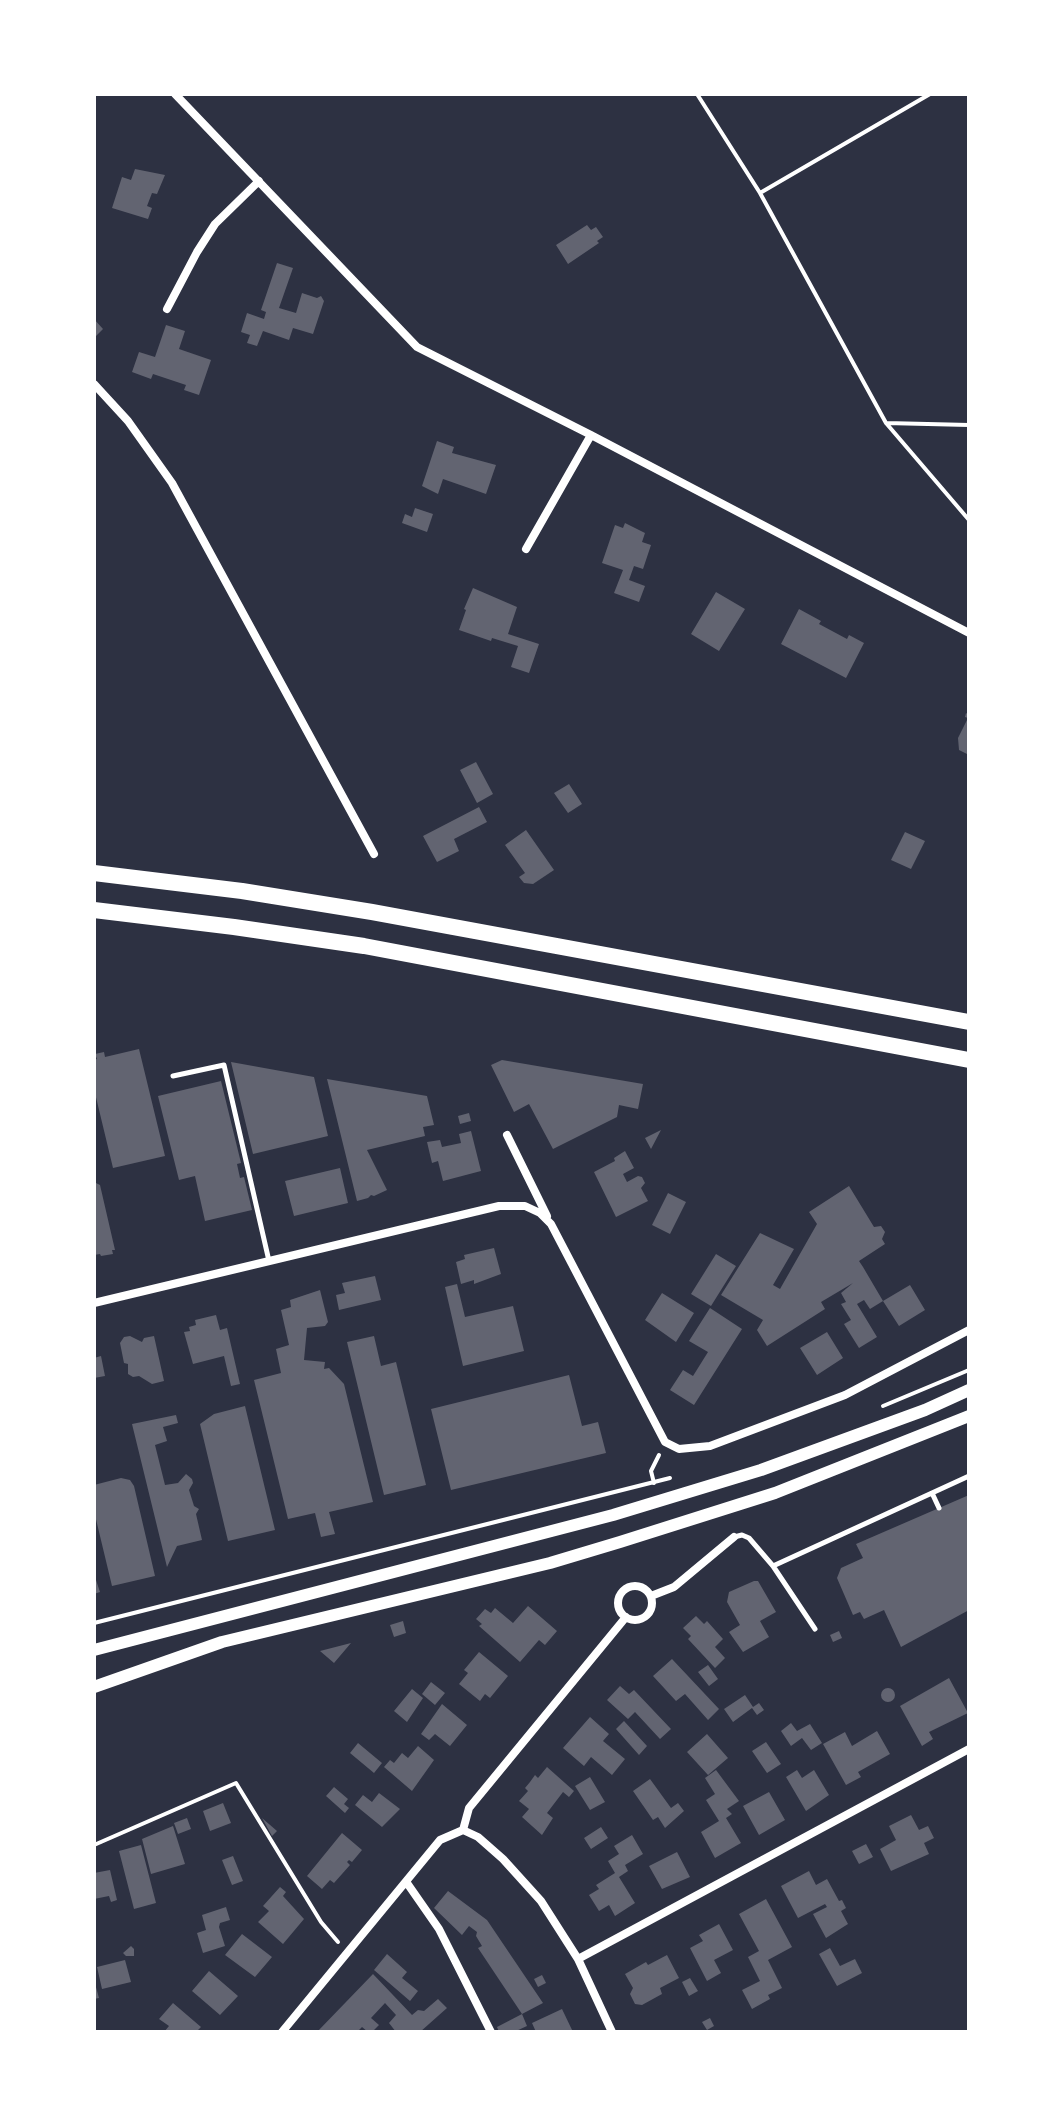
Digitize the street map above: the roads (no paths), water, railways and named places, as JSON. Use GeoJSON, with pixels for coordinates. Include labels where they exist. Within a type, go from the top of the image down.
{"type":"FeatureCollection","features":[{"type":"Feature","properties":{"kind":"highway"},"geometry":{"type":"LineString","coordinates":[[94,873],[242,891],[372,912],[969,1022]]}},
{"type":"Feature","properties":{"kind":"highway"},"geometry":{"type":"LineString","coordinates":[[94,910],[364,946],[969,1060]]}},
{"type":"Feature","properties":{"kind":"main road"},"geometry":{"type":"LineString","coordinates":[[94,1650],[613,1515],[761,1470],[925,1410],[969,1390]]}},
{"type":"Feature","properties":{"kind":"main road"},"geometry":{"type":"LineString","coordinates":[[94,1687],[222,1642],[550,1563],[620,1542],[775,1493],[969,1416]]}},
{"type":"Feature","properties":{"kind":"street"},"geometry":{"type":"LineString","coordinates":[[175,94],[417,347],[969,633]]}},
{"type":"Feature","properties":{"kind":"street"},"geometry":{"type":"LineString","coordinates":[[167,309],[215,224],[259,181]]}},
{"type":"Feature","properties":{"kind":"street"},"geometry":{"type":"LineString","coordinates":[[94,384],[128,421],[172,483],[374,854]]}},
{"type":"Feature","properties":{"kind":"street"},"geometry":{"type":"LineString","coordinates":[[526,549],[591,435]]}},
{"type":"Feature","properties":{"kind":"street"},"geometry":{"type":"LineString","coordinates":[[507,1135],[665,1442],[679,1449],[710,1446],[845,1395],[969,1330]]}},
{"type":"Feature","properties":{"kind":"street"},"geometry":{"type":"LineString","coordinates":[[94,1303],[499,1206],[525,1206],[540,1213],[551,1224]]}},
{"type":"Feature","properties":{"kind":"street"},"geometry":{"type":"LineString","coordinates":[[651,1596],[674,1587],[734,1537]]}},
{"type":"Feature","properties":{"kind":"street"},"geometry":{"type":"LineString","coordinates":[[636,1586],[647,1591],[652,1607],[646,1616],[636,1620],[626,1617],[621,1613],[618,1601],[624,1590],[636,1586]]}},
{"type":"Feature","properties":{"kind":"street"},"geometry":{"type":"LineString","coordinates":[[463,1830],[469,1808],[626,1617]]}},
{"type":"Feature","properties":{"kind":"street"},"geometry":{"type":"LineString","coordinates":[[578,1959],[969,1749]]}},
{"type":"Feature","properties":{"kind":"street"},"geometry":{"type":"LineString","coordinates":[[282,2032],[440,1840],[463,1830],[478,1837],[541,1901],[578,1959],[612,2032]]}},
{"type":"Feature","properties":{"kind":"street"},"geometry":{"type":"LineString","coordinates":[[407,1883],[439,1929],[491,2032]]}},
{"type":"Feature","properties":{"kind":"lane"},"geometry":{"type":"LineString","coordinates":[[173,1076],[224,1065],[269,1261]]}},
{"type":"Feature","properties":{"kind":"lane"},"geometry":{"type":"LineString","coordinates":[[773,1566],[969,1476]]}},
{"type":"Feature","properties":{"kind":"lane"},"geometry":{"type":"LineString","coordinates":[[932,1493],[939,1508]]}},
{"type":"Feature","properties":{"kind":"lane"},"geometry":{"type":"LineString","coordinates":[[734,1537],[742,1535],[749,1538],[773,1566],[815,1629]]}}]}
